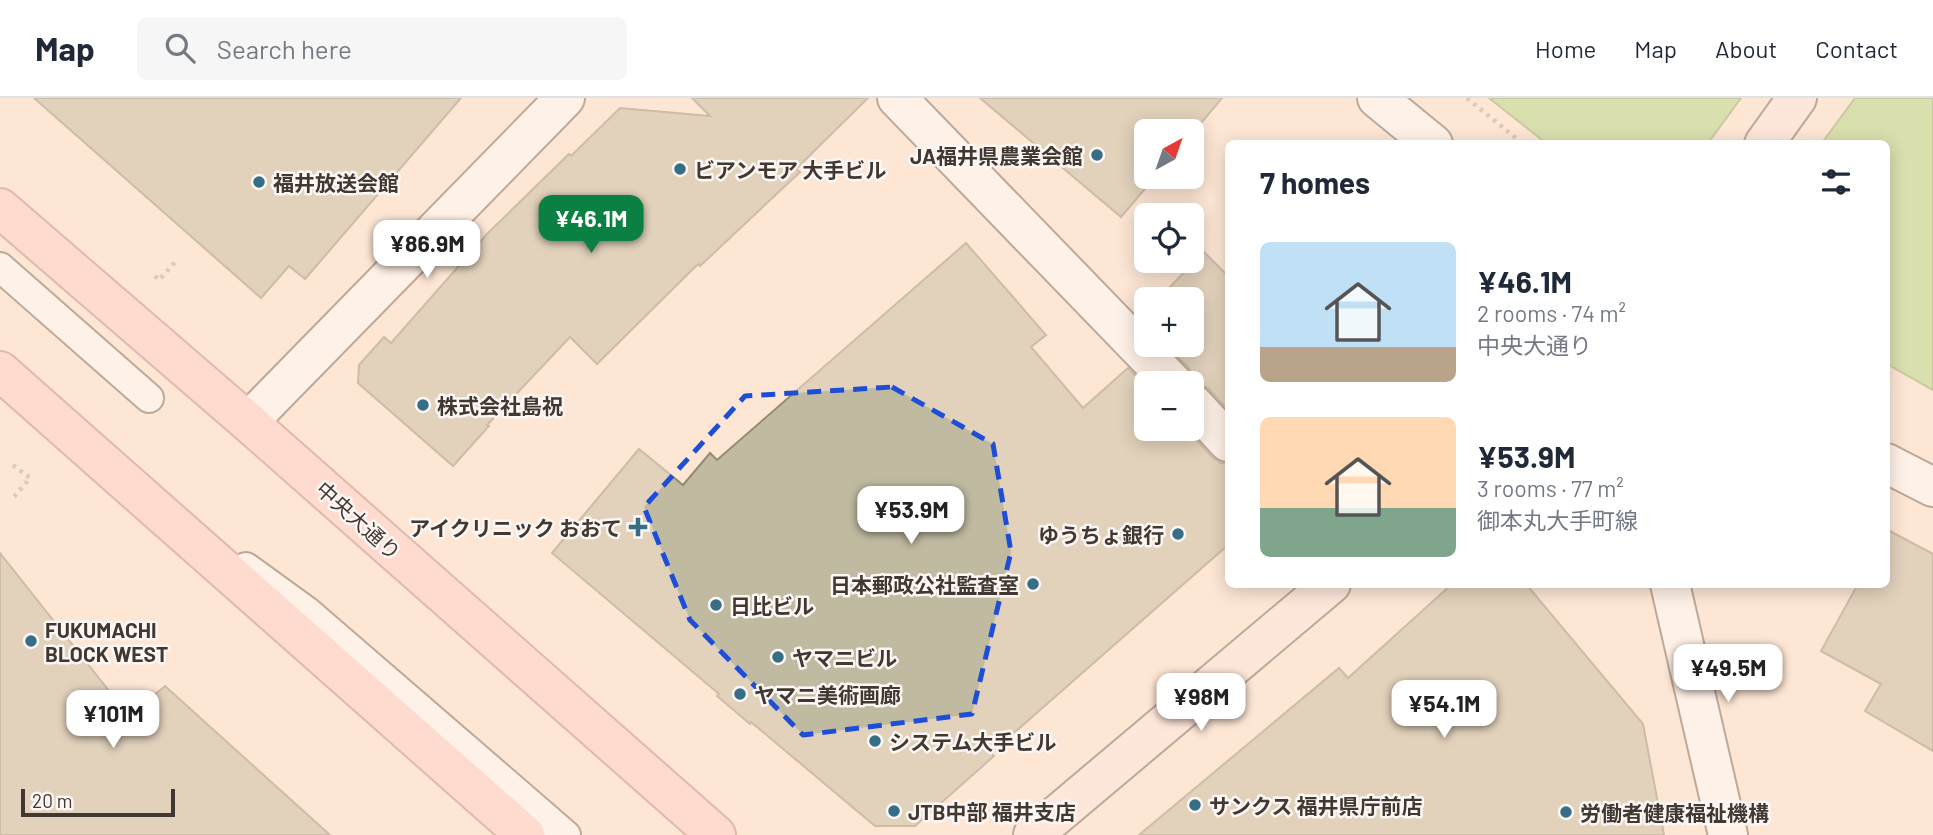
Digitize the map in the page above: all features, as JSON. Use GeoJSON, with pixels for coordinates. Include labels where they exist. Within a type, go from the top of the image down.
{"type":"FeatureCollection","features":[{"type":"Feature","properties":{"kind":"main road"},"geometry":{"type":"LineString","coordinates":[[1767,140],[1797,98]]}},
{"type":"Feature","properties":{"kind":"main road","name":"中央大通り"},"geometry":{"type":"LineString","coordinates":[[0,208],[248,422],[716,835]]}},
{"type":"Feature","properties":{"kind":"main road"},"geometry":{"type":"LineString","coordinates":[[0,371],[525,835]]}},
{"type":"Feature","properties":{"kind":"main road"},"geometry":{"type":"LineString","coordinates":[[1033,835],[1326,588]]}},
{"type":"Feature","properties":{"kind":"street"},"geometry":{"type":"LineString","coordinates":[[248,422],[565,98]]}},
{"type":"Feature","properties":{"kind":"street"},"geometry":{"type":"LineString","coordinates":[[897,98],[971,171],[1162,371]]}},
{"type":"Feature","properties":{"kind":"street"},"geometry":{"type":"LineString","coordinates":[[1377,98],[1428,140]]}},
{"type":"Feature","properties":{"kind":"street"},"geometry":{"type":"LineString","coordinates":[[1204,416],[1225,439]]}},
{"type":"Feature","properties":{"kind":"street"},"geometry":{"type":"LineString","coordinates":[[1890,465],[1933,487]]}},
{"type":"Feature","properties":{"kind":"street"},"geometry":{"type":"LineString","coordinates":[[1671,588],[1728,835]]}},
{"type":"Feature","properties":{"kind":"lane"},"geometry":{"type":"LineString","coordinates":[[0,267],[149,398]]}},
{"type":"Feature","properties":{"kind":"lane"},"geometry":{"type":"LineString","coordinates":[[125,481],[308,612],[566,835]]}},
{"type":"Feature","properties":{"kind":"path"},"geometry":{"type":"LineString","coordinates":[[1467,98],[1518,140]]}},
{"type":"Feature","properties":{"kind":"path"},"geometry":{"type":"LineString","coordinates":[[147,269],[159,280],[178,259]]}},
{"type":"Feature","properties":{"kind":"path"},"geometry":{"type":"LineString","coordinates":[[13,465],[30,478],[14,497]]}},
{"type":"Feature","properties":{"kind":"highlighted area"},"geometry":{"type":"Polygon","coordinates":[[[892,387],[993,444],[1011,552],[972,714],[803,735],[690,620],[644,507],[745,396],[892,387]]]}},
{"type":"Feature","properties":{"kind":"shaded area"},"geometry":{"type":"Polygon","coordinates":[[[1489,98],[1741,98],[1710,140],[1542,140],[1489,98]]]}},
{"type":"Feature","properties":{"kind":"shaded area"},"geometry":{"type":"Polygon","coordinates":[[[1855,98],[1933,98],[1933,390],[1890,366],[1890,140],[1824,140],[1855,98]]]}},
{"type":"Feature","properties":{"kind":"building","name":"福井放送会館"},"geometry":{"type":"Polygon","coordinates":[[[34,98],[461,98],[305,279],[289,266],[261,298],[34,98]]]}},
{"type":"Feature","properties":{"kind":"building"},"geometry":{"type":"Polygon","coordinates":[[[692,98],[868,98],[796,169],[800,172],[700,266],[698,264],[597,364],[570,337],[487,425],[489,426],[453,466],[358,383],[359,365],[384,337],[391,343],[487,234],[620,108],[710,116],[692,98]]]}},
{"type":"Feature","properties":{"kind":"building","name":"JA福井県農業会館"},"geometry":{"type":"Polygon","coordinates":[[[980,98],[1222,98],[1204,120],[1134,119],[1134,189],[1145,189],[1121,217],[980,98]]]}},
{"type":"Feature","properties":{"kind":"building"},"geometry":{"type":"Polygon","coordinates":[[[966,243],[1046,335],[1031,347],[1083,408],[1128,368],[1134,374],[1134,441],[1197,441],[1212,457],[1225,463],[1225,548],[991,753],[994,756],[915,826],[875,826],[751,722],[750,724],[717,696],[719,694],[552,553],[639,449],[683,485],[710,453],[717,460],[966,243]]]}},
{"type":"Feature","properties":{"kind":"building"},"geometry":{"type":"Polygon","coordinates":[[[1204,252],[1225,273],[1225,407],[1204,386],[1204,371],[1190,371],[1178,357],[1204,357],[1204,287],[1170,287],[1183,273],[1204,273],[1204,252]]]}},
{"type":"Feature","properties":{"kind":"building"},"geometry":{"type":"Polygon","coordinates":[[[1890,531],[1933,554],[1933,751],[1865,711],[1881,684],[1821,651],[1856,588],[1890,588],[1890,531]]]}},
{"type":"Feature","properties":{"kind":"building"},"geometry":{"type":"Polygon","coordinates":[[[0,553],[129,716],[165,686],[330,835],[0,835],[0,553]]]}},
{"type":"Feature","properties":{"kind":"building"},"geometry":{"type":"Polygon","coordinates":[[[1448,588],[1529,588],[1643,724],[1664,835],[1139,835],[1339,668],[1348,678],[1448,588]]]}},
{"type":"Feature","properties":{"kind":"place","name":"JA福井県農業会館"},"geometry":{"type":"Point","coordinates":[1097,155]}},
{"type":"Feature","properties":{"kind":"place","name":"ビアンモア 大手ビル"},"geometry":{"type":"Point","coordinates":[680,169]}},
{"type":"Feature","properties":{"kind":"place","name":"福井放送会館"},"geometry":{"type":"Point","coordinates":[259,182]}},
{"type":"Feature","properties":{"kind":"place","name":"株式会社島祝"},"geometry":{"type":"Point","coordinates":[423,405]}},
{"type":"Feature","properties":{"kind":"place","name":"アイクリニック おおて"},"geometry":{"type":"Point","coordinates":[638,527]}},
{"type":"Feature","properties":{"kind":"place","name":"ゆうちょ銀行"},"geometry":{"type":"Point","coordinates":[1178,534]}},
{"type":"Feature","properties":{"kind":"place","name":"日本郵政公社監査室"},"geometry":{"type":"Point","coordinates":[1033,584]}},
{"type":"Feature","properties":{"kind":"place","name":"日比ビル"},"geometry":{"type":"Point","coordinates":[716,605]}},
{"type":"Feature","properties":{"kind":"place","name":"FUKUMACHI BLOCK WEST"},"geometry":{"type":"Point","coordinates":[31,641]}},
{"type":"Feature","properties":{"kind":"place","name":"ヤマニビル"},"geometry":{"type":"Point","coordinates":[778,657]}},
{"type":"Feature","properties":{"kind":"place","name":"ヤマニ美術画廊"},"geometry":{"type":"Point","coordinates":[740,694]}},
{"type":"Feature","properties":{"kind":"place","name":"システム大手ビル"},"geometry":{"type":"Point","coordinates":[875,741]}},
{"type":"Feature","properties":{"kind":"place","name":"サンクス 福井県庁前店"},"geometry":{"type":"Point","coordinates":[1195,805]}},
{"type":"Feature","properties":{"kind":"place","name":"JTB中部 福井支店"},"geometry":{"type":"Point","coordinates":[894,811]}},
{"type":"Feature","properties":{"kind":"place","name":"労働者健康福祉機構"},"geometry":{"type":"Point","coordinates":[1566,812]}}]}
